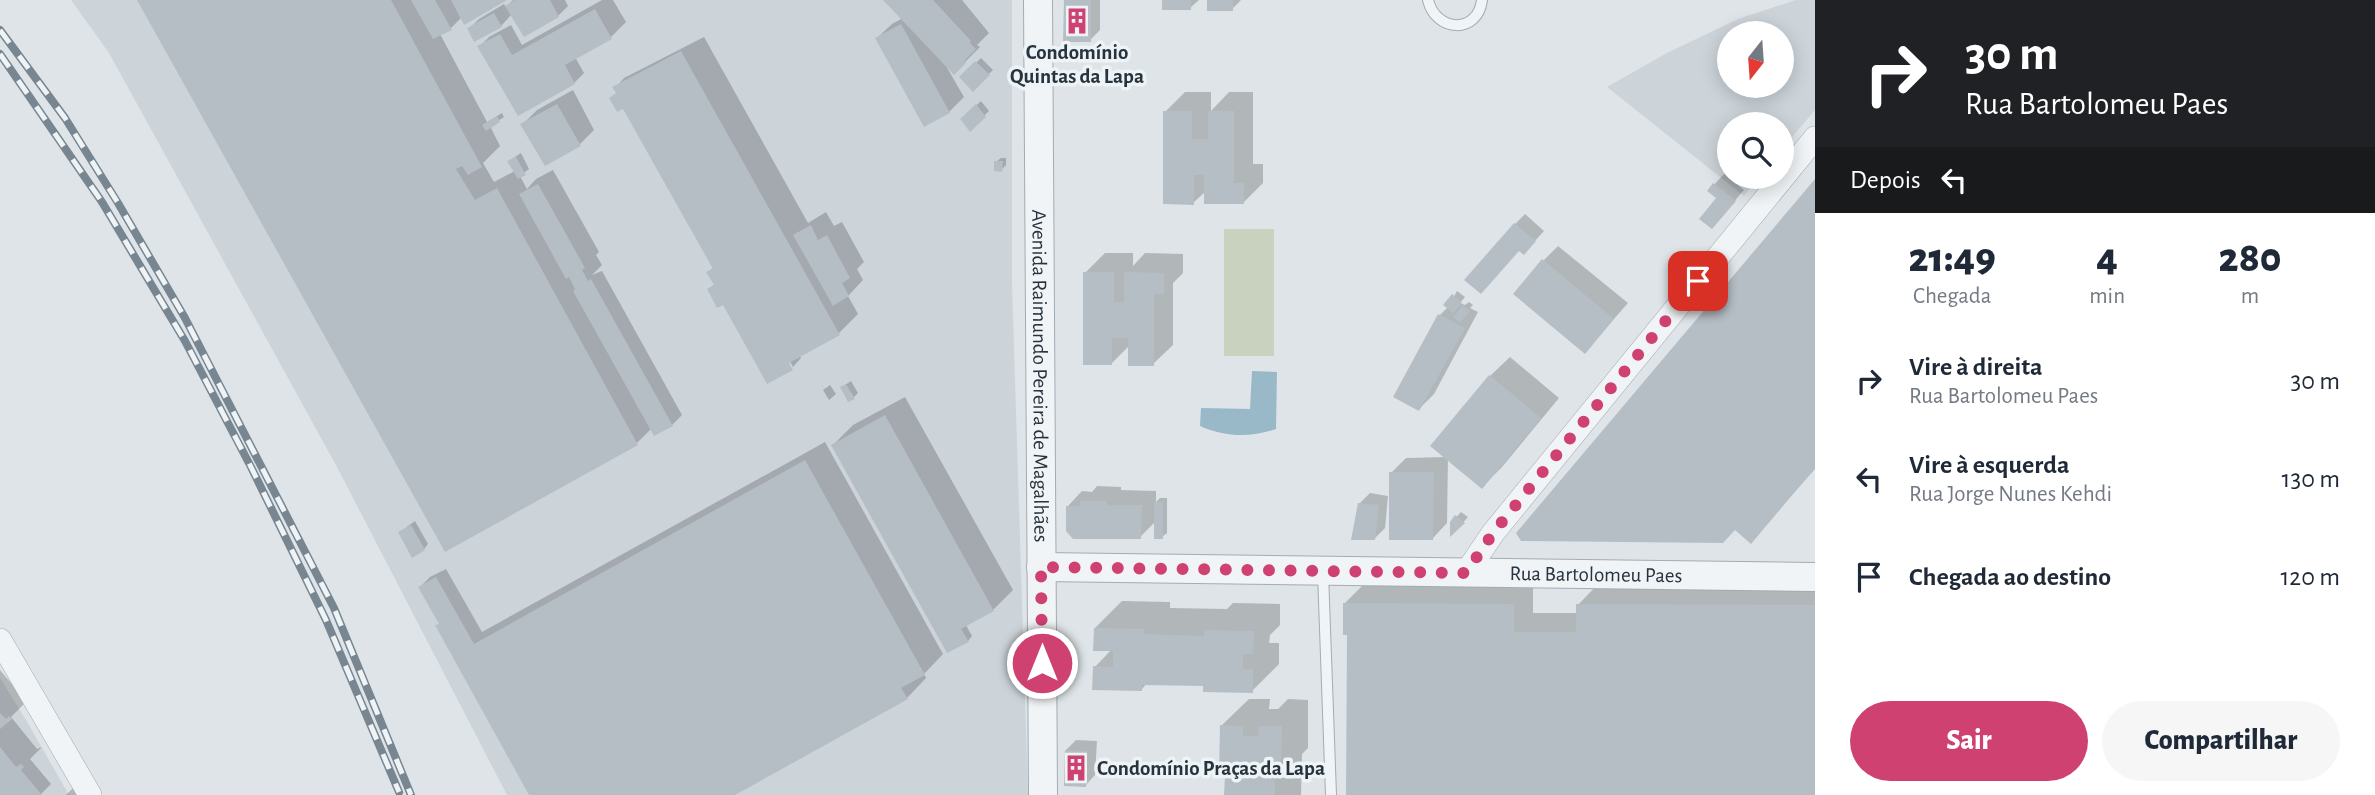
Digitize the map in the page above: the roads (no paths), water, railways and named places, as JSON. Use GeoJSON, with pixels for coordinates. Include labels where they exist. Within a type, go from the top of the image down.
{"type":"FeatureCollection","features":[{"type":"Feature","properties":{"kind":"street","name":"Avenida Raimundo Pereira de Magalhães"},"geometry":{"type":"LineString","coordinates":[[1038,0],[1043,795]]}},
{"type":"Feature","properties":{"kind":"street"},"geometry":{"type":"LineString","coordinates":[[1466,573],[1493,533],[1815,138]]}},
{"type":"Feature","properties":{"kind":"street","name":"Rua Bartolomeu Paes"},"geometry":{"type":"LineString","coordinates":[[1041,567],[1815,577]]}},
{"type":"Feature","properties":{"kind":"street"},"geometry":{"type":"LineString","coordinates":[[0,640],[90,795]]}},
{"type":"Feature","properties":{"kind":"lane"},"geometry":{"type":"LineString","coordinates":[[1428,0],[1436,18],[1453,25],[1471,21],[1478,14],[1482,0]]}},
{"type":"Feature","properties":{"kind":"lane"},"geometry":{"type":"LineString","coordinates":[[1323,571],[1331,795]]}},
{"type":"Feature","properties":{"kind":"water"},"geometry":{"type":"Polygon","coordinates":[[[1252,371],[1277,372],[1276,429],[1238,435],[1200,426],[1201,408],[1250,409],[1252,371]]]}},
{"type":"Feature","properties":{"kind":"railway"},"geometry":{"type":"LineString","coordinates":[[0,30],[65,118],[185,318],[334,608],[411,795]]}},
{"type":"Feature","properties":{"kind":"railway"},"geometry":{"type":"LineString","coordinates":[[0,54],[102,202],[185,341],[326,620],[399,792]]}},
{"type":"Feature","properties":{"kind":"place","name":"Condomínio Quintas da Lapa"},"geometry":{"type":"Point","coordinates":[1077,21]}},
{"type":"Feature","properties":{"kind":"place","name":"Condomínio Praças da Lapa"},"geometry":{"type":"Point","coordinates":[1076,768]}}]}
